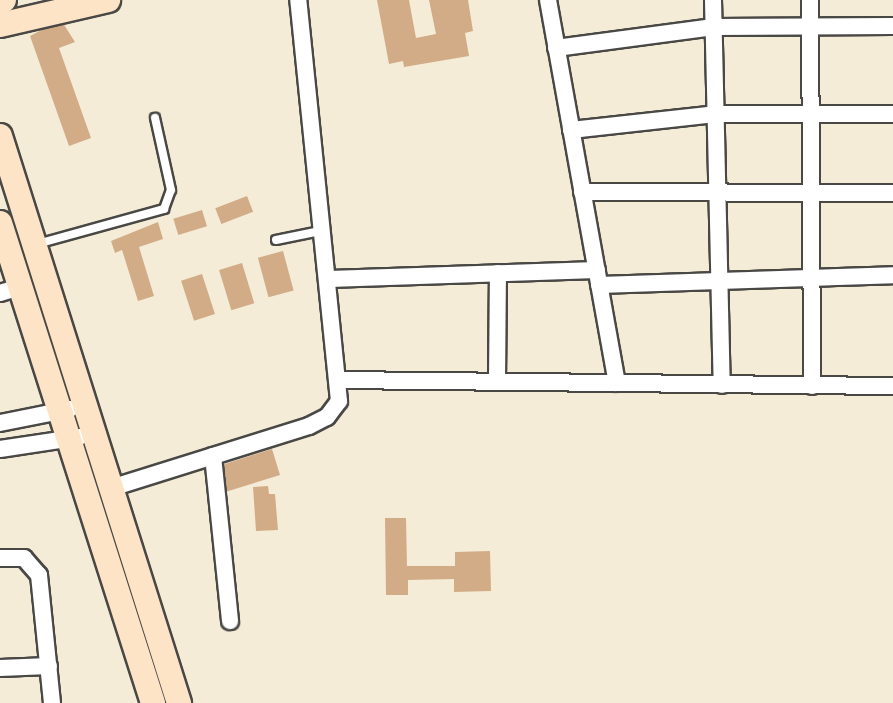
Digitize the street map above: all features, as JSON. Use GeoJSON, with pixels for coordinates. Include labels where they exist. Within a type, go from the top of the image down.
{"type":"FeatureCollection","features":[{"type":"Feature","properties":{"kind":"main road"},"geometry":{"type":"LineString","coordinates":[[0,25],[108,0]]}},
{"type":"Feature","properties":{"kind":"main road"},"geometry":{"type":"LineString","coordinates":[[0,135],[34,244],[74,408],[153,703]]}},
{"type":"Feature","properties":{"kind":"main road"},"geometry":{"type":"LineString","coordinates":[[0,223],[10,290],[74,408]]}},
{"type":"Feature","properties":{"kind":"main road"},"geometry":{"type":"LineString","coordinates":[[83,436],[111,489],[179,703]]}},
{"type":"Feature","properties":{"kind":"street"},"geometry":{"type":"LineString","coordinates":[[111,489],[327,417],[339,401],[325,230],[298,0]]}},
{"type":"Feature","properties":{"kind":"street"},"geometry":{"type":"LineString","coordinates":[[548,0],[617,383]]}},
{"type":"Feature","properties":{"kind":"street"},"geometry":{"type":"LineString","coordinates":[[713,0],[722,385]]}},
{"type":"Feature","properties":{"kind":"street"},"geometry":{"type":"LineString","coordinates":[[810,0],[812,386]]}},
{"type":"Feature","properties":{"kind":"street"},"geometry":{"type":"LineString","coordinates":[[556,48],[714,27],[893,26]]}},
{"type":"Feature","properties":{"kind":"street"},"geometry":{"type":"LineString","coordinates":[[571,130],[716,114],[893,114]]}},
{"type":"Feature","properties":{"kind":"street"},"geometry":{"type":"LineString","coordinates":[[582,192],[893,193]]}},
{"type":"Feature","properties":{"kind":"street"},"geometry":{"type":"LineString","coordinates":[[329,279],[498,273],[720,284],[893,275]]}},
{"type":"Feature","properties":{"kind":"street"},"geometry":{"type":"LineString","coordinates":[[496,382],[498,273]]}},
{"type":"Feature","properties":{"kind":"street"},"geometry":{"type":"LineString","coordinates":[[337,380],[893,386]]}},
{"type":"Feature","properties":{"kind":"street"},"geometry":{"type":"LineString","coordinates":[[0,423],[74,408]]}},
{"type":"Feature","properties":{"kind":"street"},"geometry":{"type":"LineString","coordinates":[[0,449],[83,436]]}},
{"type":"Feature","properties":{"kind":"street"},"geometry":{"type":"LineString","coordinates":[[213,456],[230,621]]}},
{"type":"Feature","properties":{"kind":"street"},"geometry":{"type":"LineString","coordinates":[[0,558],[24,558],[36,568],[52,703]]}},
{"type":"Feature","properties":{"kind":"street"},"geometry":{"type":"LineString","coordinates":[[0,668],[49,666]]}},
{"type":"Feature","properties":{"kind":"lane"},"geometry":{"type":"LineString","coordinates":[[34,244],[164,208],[171,190],[154,118]]}},
{"type":"Feature","properties":{"kind":"lane"},"geometry":{"type":"LineString","coordinates":[[276,240],[325,230]]}},
{"type":"Feature","properties":{"kind":"building"},"geometry":{"type":"Polygon","coordinates":[[[377,0],[409,0],[416,38],[436,34],[429,0],[468,0],[473,31],[465,33],[469,56],[404,67],[403,61],[389,64],[377,0]]]}},
{"type":"Feature","properties":{"kind":"building"},"geometry":{"type":"Polygon","coordinates":[[[61,20],[75,42],[59,48],[91,138],[69,146],[30,36],[61,20]]]}},
{"type":"Feature","properties":{"kind":"building"},"geometry":{"type":"Polygon","coordinates":[[[247,196],[253,212],[221,224],[215,208],[247,196]]]}},
{"type":"Feature","properties":{"kind":"building"},"geometry":{"type":"Polygon","coordinates":[[[202,210],[207,226],[178,235],[173,219],[202,210]]]}},
{"type":"Feature","properties":{"kind":"building"},"geometry":{"type":"Polygon","coordinates":[[[158,222],[163,239],[139,247],[154,296],[138,301],[122,250],[115,253],[111,241],[158,222]]]}},
{"type":"Feature","properties":{"kind":"building"},"geometry":{"type":"Polygon","coordinates":[[[283,251],[294,291],[268,297],[258,258],[283,251]]]}},
{"type":"Feature","properties":{"kind":"building"},"geometry":{"type":"Polygon","coordinates":[[[242,263],[254,303],[231,310],[219,270],[242,263]]]}},
{"type":"Feature","properties":{"kind":"building"},"geometry":{"type":"Polygon","coordinates":[[[202,274],[215,314],[194,321],[181,281],[202,274]]]}},
{"type":"Feature","properties":{"kind":"building"},"geometry":{"type":"Polygon","coordinates":[[[272,449],[280,475],[222,493],[217,479],[226,477],[222,465],[272,449]]]}},
{"type":"Feature","properties":{"kind":"building"},"geometry":{"type":"Polygon","coordinates":[[[268,486],[269,494],[275,494],[278,530],[256,531],[253,487],[268,486]]]}},
{"type":"Feature","properties":{"kind":"building"},"geometry":{"type":"Polygon","coordinates":[[[385,518],[406,518],[407,566],[455,566],[455,552],[490,551],[491,591],[454,592],[454,579],[408,580],[408,595],[386,595],[385,518]]]}}]}
